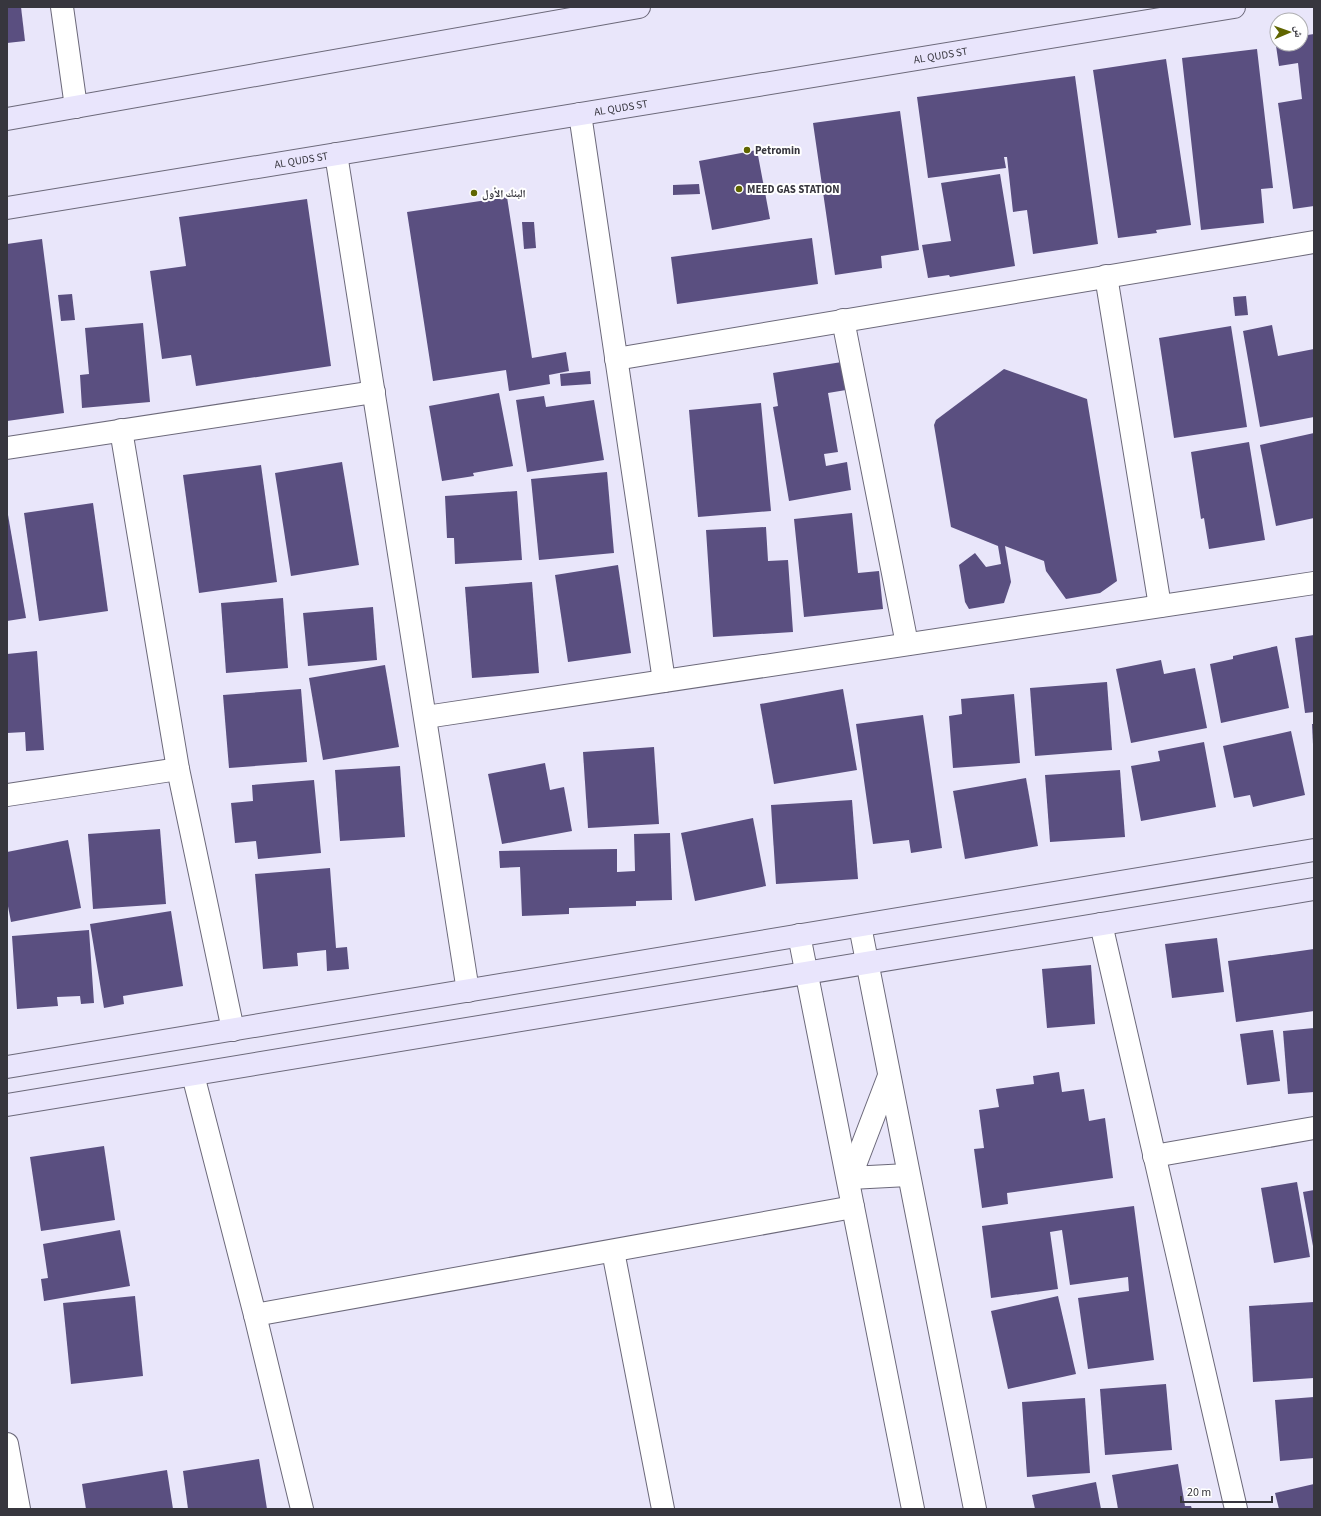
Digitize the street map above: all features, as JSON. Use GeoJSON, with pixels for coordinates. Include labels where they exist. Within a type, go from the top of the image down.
{"type":"FeatureCollection","features":[{"type":"Feature","properties":{"kind":"street"},"geometry":{"type":"LineString","coordinates":[[62,7],[76,107]]}},
{"type":"Feature","properties":{"kind":"street"},"geometry":{"type":"LineString","coordinates":[[7,119],[639,7]]}},
{"type":"Feature","properties":{"kind":"street"},"geometry":{"type":"LineString","coordinates":[[1110,27],[1125,7]]}},
{"type":"Feature","properties":{"kind":"street","name":"AL QUDS ST"},"geometry":{"type":"LineString","coordinates":[[7,208],[1234,7]]}},
{"type":"Feature","properties":{"kind":"street"},"geometry":{"type":"LineString","coordinates":[[580,114],[664,681]]}},
{"type":"Feature","properties":{"kind":"street"},"geometry":{"type":"LineString","coordinates":[[336,154],[468,991]]}},
{"type":"Feature","properties":{"kind":"street"},"geometry":{"type":"LineString","coordinates":[[616,359],[1314,242]]}},
{"type":"Feature","properties":{"kind":"street"},"geometry":{"type":"LineString","coordinates":[[1106,276],[1160,606]]}},
{"type":"Feature","properties":{"kind":"street"},"geometry":{"type":"LineString","coordinates":[[843,320],[906,644]]}},
{"type":"Feature","properties":{"kind":"street"},"geometry":{"type":"LineString","coordinates":[[7,448],[374,392]]}},
{"type":"Feature","properties":{"kind":"street"},"geometry":{"type":"LineString","coordinates":[[122,430],[178,769],[233,1030]]}},
{"type":"Feature","properties":{"kind":"street"},"geometry":{"type":"LineString","coordinates":[[426,717],[1314,583]]}},
{"type":"Feature","properties":{"kind":"street"},"geometry":{"type":"LineString","coordinates":[[7,796],[178,769]]}},
{"type":"Feature","properties":{"kind":"street"},"geometry":{"type":"LineString","coordinates":[[7,1067],[1314,850]]}},
{"type":"Feature","properties":{"kind":"street"},"geometry":{"type":"LineString","coordinates":[[7,1105],[1314,889]]}},
{"type":"Feature","properties":{"kind":"street"},"geometry":{"type":"LineString","coordinates":[[1101,924],[1236,1509]]}},
{"type":"Feature","properties":{"kind":"street"},"geometry":{"type":"LineString","coordinates":[[860,926],[866,963],[975,1509]]}},
{"type":"Feature","properties":{"kind":"street"},"geometry":{"type":"LineString","coordinates":[[799,936],[913,1509]]}},
{"type":"Feature","properties":{"kind":"street"},"geometry":{"type":"LineString","coordinates":[[193,1075],[255,1315],[302,1509]]}},
{"type":"Feature","properties":{"kind":"street"},"geometry":{"type":"LineString","coordinates":[[889,1076],[850,1178],[908,1175]]}},
{"type":"Feature","properties":{"kind":"street"},"geometry":{"type":"LineString","coordinates":[[1154,1156],[1314,1128]]}},
{"type":"Feature","properties":{"kind":"street"},"geometry":{"type":"LineString","coordinates":[[255,1315],[853,1207]]}},
{"type":"Feature","properties":{"kind":"street"},"geometry":{"type":"LineString","coordinates":[[613,1251],[663,1509]]}},
{"type":"Feature","properties":{"kind":"street"},"geometry":{"type":"LineString","coordinates":[[7,1444],[19,1509]]}},
{"type":"Feature","properties":{"kind":"building"},"geometry":{"type":"Polygon","coordinates":[[[7,7],[21,7],[25,41],[7,43],[7,7]]]}},
{"type":"Feature","properties":{"kind":"building"},"geometry":{"type":"Polygon","coordinates":[[[1314,34],[1314,206],[1293,209],[1278,103],[1302,99],[1298,63],[1279,66],[1277,52],[1309,52],[1309,35],[1314,34]]]}},
{"type":"Feature","properties":{"kind":"building"},"geometry":{"type":"Polygon","coordinates":[[[1257,49],[1273,188],[1261,189],[1264,223],[1201,230],[1182,58],[1257,49]]]}},
{"type":"Feature","properties":{"kind":"building"},"geometry":{"type":"Polygon","coordinates":[[[1166,59],[1191,225],[1156,230],[1157,233],[1118,238],[1093,70],[1166,59]]]}},
{"type":"Feature","properties":{"kind":"building"},"geometry":{"type":"Polygon","coordinates":[[[1075,76],[1098,244],[1033,254],[1027,210],[1013,212],[1007,157],[1004,157],[1006,168],[928,178],[917,97],[1075,76]]]}},
{"type":"Feature","properties":{"kind":"building"},"geometry":{"type":"Polygon","coordinates":[[[900,111],[919,250],[881,256],[882,268],[835,275],[813,123],[900,111]]]}},
{"type":"Feature","properties":{"kind":"building"},"geometry":{"type":"Polygon","coordinates":[[[757,150],[770,219],[712,230],[699,161],[757,150]]]}},
{"type":"Feature","properties":{"kind":"building"},"geometry":{"type":"Polygon","coordinates":[[[1000,174],[1015,266],[950,277],[949,275],[928,278],[922,245],[951,241],[941,183],[1000,174]]]}},
{"type":"Feature","properties":{"kind":"building"},"geometry":{"type":"Polygon","coordinates":[[[699,184],[700,194],[673,195],[673,185],[699,184]]]}},
{"type":"Feature","properties":{"kind":"building"},"geometry":{"type":"Polygon","coordinates":[[[507,197],[532,358],[566,352],[569,371],[549,375],[550,384],[509,391],[506,370],[433,381],[407,212],[507,197]]]}},
{"type":"Feature","properties":{"kind":"building"},"geometry":{"type":"Polygon","coordinates":[[[307,199],[331,366],[196,386],[191,355],[162,359],[150,271],[186,266],[179,217],[307,199]]]}},
{"type":"Feature","properties":{"kind":"building"},"geometry":{"type":"Polygon","coordinates":[[[522,222],[534,222],[536,248],[524,249],[522,222]]]}},
{"type":"Feature","properties":{"kind":"building"},"geometry":{"type":"Polygon","coordinates":[[[812,238],[818,284],[677,304],[671,257],[812,238]]]}},
{"type":"Feature","properties":{"kind":"building"},"geometry":{"type":"Polygon","coordinates":[[[42,239],[64,413],[7,421],[7,244],[42,239]]]}},
{"type":"Feature","properties":{"kind":"building"},"geometry":{"type":"Polygon","coordinates":[[[72,294],[75,320],[61,321],[58,295],[72,294]]]}},
{"type":"Feature","properties":{"kind":"building"},"geometry":{"type":"Polygon","coordinates":[[[1246,296],[1248,315],[1235,316],[1233,297],[1246,296]]]}},
{"type":"Feature","properties":{"kind":"building"},"geometry":{"type":"Polygon","coordinates":[[[143,323],[150,402],[82,408],[80,375],[89,374],[85,328],[143,323]]]}},
{"type":"Feature","properties":{"kind":"building"},"geometry":{"type":"Polygon","coordinates":[[[1272,325],[1278,356],[1314,349],[1314,417],[1260,427],[1243,331],[1272,325]]]}},
{"type":"Feature","properties":{"kind":"building"},"geometry":{"type":"Polygon","coordinates":[[[1231,326],[1247,427],[1174,438],[1159,338],[1231,326]]]}},
{"type":"Feature","properties":{"kind":"building"},"geometry":{"type":"Polygon","coordinates":[[[848,361],[852,389],[828,393],[838,452],[824,454],[826,466],[847,462],[851,490],[789,501],[773,407],[778,406],[773,373],[848,361]]]}},
{"type":"Feature","properties":{"kind":"building"},"geometry":{"type":"Polygon","coordinates":[[[1004,369],[1087,399],[1117,581],[1100,593],[1066,599],[1046,571],[1044,561],[1005,546],[1011,582],[1004,603],[969,609],[965,602],[959,565],[975,553],[986,567],[1001,564],[998,546],[951,527],[934,425],[936,420],[1004,369]]]}},
{"type":"Feature","properties":{"kind":"building"},"geometry":{"type":"Polygon","coordinates":[[[590,371],[591,384],[561,386],[560,374],[590,371]]]}},
{"type":"Feature","properties":{"kind":"building"},"geometry":{"type":"Polygon","coordinates":[[[499,393],[513,466],[473,473],[474,476],[442,481],[429,406],[499,393]]]}},
{"type":"Feature","properties":{"kind":"building"},"geometry":{"type":"Polygon","coordinates":[[[544,396],[546,407],[594,400],[604,460],[527,472],[516,400],[544,396]]]}},
{"type":"Feature","properties":{"kind":"building"},"geometry":{"type":"Polygon","coordinates":[[[761,403],[771,511],[698,517],[689,410],[761,403]]]}},
{"type":"Feature","properties":{"kind":"building"},"geometry":{"type":"Polygon","coordinates":[[[1314,433],[1314,518],[1276,526],[1260,445],[1314,433]]]}},
{"type":"Feature","properties":{"kind":"building"},"geometry":{"type":"Polygon","coordinates":[[[1249,442],[1265,540],[1209,549],[1204,518],[1201,519],[1191,452],[1249,442]]]}},
{"type":"Feature","properties":{"kind":"building"},"geometry":{"type":"Polygon","coordinates":[[[342,462],[359,565],[291,576],[275,473],[342,462]]]}},
{"type":"Feature","properties":{"kind":"building"},"geometry":{"type":"Polygon","coordinates":[[[261,465],[277,582],[199,593],[183,475],[261,465]]]}},
{"type":"Feature","properties":{"kind":"building"},"geometry":{"type":"Polygon","coordinates":[[[607,472],[614,553],[539,560],[531,479],[607,472]]]}},
{"type":"Feature","properties":{"kind":"building"},"geometry":{"type":"Polygon","coordinates":[[[517,491],[522,560],[455,564],[454,538],[447,538],[445,496],[517,491]]]}},
{"type":"Feature","properties":{"kind":"building"},"geometry":{"type":"Polygon","coordinates":[[[93,503],[108,611],[39,621],[24,513],[93,503]]]}},
{"type":"Feature","properties":{"kind":"building"},"geometry":{"type":"Polygon","coordinates":[[[852,513],[858,573],[879,571],[883,609],[804,617],[794,519],[852,513]]]}},
{"type":"Feature","properties":{"kind":"building"},"geometry":{"type":"Polygon","coordinates":[[[8,515],[26,618],[7,621],[7,516],[8,515]]]}},
{"type":"Feature","properties":{"kind":"building"},"geometry":{"type":"Polygon","coordinates":[[[766,527],[768,561],[788,560],[793,632],[713,637],[706,530],[766,527]]]}},
{"type":"Feature","properties":{"kind":"building"},"geometry":{"type":"Polygon","coordinates":[[[618,565],[631,653],[568,662],[555,575],[618,565]]]}},
{"type":"Feature","properties":{"kind":"building"},"geometry":{"type":"Polygon","coordinates":[[[532,582],[539,673],[472,678],[465,587],[532,582]]]}},
{"type":"Feature","properties":{"kind":"building"},"geometry":{"type":"Polygon","coordinates":[[[283,598],[288,668],[226,673],[221,603],[283,598]]]}},
{"type":"Feature","properties":{"kind":"building"},"geometry":{"type":"Polygon","coordinates":[[[373,607],[377,660],[308,666],[303,613],[373,607]]]}},
{"type":"Feature","properties":{"kind":"building"},"geometry":{"type":"Polygon","coordinates":[[[1314,635],[1314,712],[1305,713],[1295,638],[1314,635]]]}},
{"type":"Feature","properties":{"kind":"building"},"geometry":{"type":"Polygon","coordinates":[[[1277,646],[1289,708],[1221,723],[1210,664],[1233,659],[1233,656],[1277,646]]]}},
{"type":"Feature","properties":{"kind":"building"},"geometry":{"type":"Polygon","coordinates":[[[37,651],[44,750],[26,751],[25,732],[7,733],[7,654],[37,651]]]}},
{"type":"Feature","properties":{"kind":"building"},"geometry":{"type":"Polygon","coordinates":[[[1161,660],[1164,674],[1195,668],[1207,728],[1131,743],[1116,669],[1161,660]]]}},
{"type":"Feature","properties":{"kind":"building"},"geometry":{"type":"Polygon","coordinates":[[[385,665],[399,747],[323,760],[309,678],[385,665]]]}},
{"type":"Feature","properties":{"kind":"building"},"geometry":{"type":"Polygon","coordinates":[[[1107,682],[1112,750],[1035,756],[1030,688],[1107,682]]]}},
{"type":"Feature","properties":{"kind":"building"},"geometry":{"type":"Polygon","coordinates":[[[301,689],[307,762],[229,768],[223,695],[301,689]]]}},
{"type":"Feature","properties":{"kind":"building"},"geometry":{"type":"Polygon","coordinates":[[[843,689],[857,770],[774,784],[760,704],[843,689]]]}},
{"type":"Feature","properties":{"kind":"building"},"geometry":{"type":"Polygon","coordinates":[[[1014,694],[1020,763],[953,768],[949,716],[962,714],[961,699],[1014,694]]]}},
{"type":"Feature","properties":{"kind":"building"},"geometry":{"type":"Polygon","coordinates":[[[923,715],[942,848],[911,853],[909,840],[873,844],[856,724],[923,715]]]}},
{"type":"Feature","properties":{"kind":"building"},"geometry":{"type":"Polygon","coordinates":[[[1312,724],[1314,724],[1313,744],[1312,724]]]}},
{"type":"Feature","properties":{"kind":"building"},"geometry":{"type":"Polygon","coordinates":[[[1291,731],[1305,795],[1253,807],[1250,795],[1234,798],[1223,746],[1291,731]]]}},
{"type":"Feature","properties":{"kind":"building"},"geometry":{"type":"Polygon","coordinates":[[[1204,742],[1216,807],[1141,821],[1131,766],[1160,761],[1158,751],[1204,742]]]}},
{"type":"Feature","properties":{"kind":"building"},"geometry":{"type":"Polygon","coordinates":[[[654,747],[659,824],[588,828],[583,752],[654,747]]]}},
{"type":"Feature","properties":{"kind":"building"},"geometry":{"type":"Polygon","coordinates":[[[545,763],[550,790],[564,787],[572,831],[502,844],[488,774],[545,763]]]}},
{"type":"Feature","properties":{"kind":"building"},"geometry":{"type":"Polygon","coordinates":[[[400,766],[405,837],[340,841],[335,770],[400,766]]]}},
{"type":"Feature","properties":{"kind":"building"},"geometry":{"type":"Polygon","coordinates":[[[1120,770],[1125,837],[1050,842],[1045,775],[1120,770]]]}},
{"type":"Feature","properties":{"kind":"building"},"geometry":{"type":"Polygon","coordinates":[[[1026,778],[1038,846],[965,859],[953,791],[1026,778]]]}},
{"type":"Feature","properties":{"kind":"building"},"geometry":{"type":"Polygon","coordinates":[[[314,780],[321,853],[258,859],[256,841],[235,843],[231,803],[253,801],[252,785],[314,780]]]}},
{"type":"Feature","properties":{"kind":"building"},"geometry":{"type":"Polygon","coordinates":[[[852,800],[858,879],[776,884],[771,805],[852,800]]]}},
{"type":"Feature","properties":{"kind":"building"},"geometry":{"type":"Polygon","coordinates":[[[753,818],[766,886],[695,901],[681,833],[753,818]]]}},
{"type":"Feature","properties":{"kind":"building"},"geometry":{"type":"Polygon","coordinates":[[[160,829],[166,904],[93,909],[88,834],[160,829]]]}},
{"type":"Feature","properties":{"kind":"building"},"geometry":{"type":"Polygon","coordinates":[[[670,833],[672,900],[636,901],[636,906],[569,908],[569,914],[522,916],[520,867],[500,868],[499,851],[617,849],[617,872],[635,871],[634,834],[670,833]]]}},
{"type":"Feature","properties":{"kind":"building"},"geometry":{"type":"Polygon","coordinates":[[[68,840],[81,908],[11,922],[7,901],[7,852],[68,840]]]}},
{"type":"Feature","properties":{"kind":"building"},"geometry":{"type":"Polygon","coordinates":[[[330,868],[336,948],[347,947],[349,969],[327,971],[326,950],[297,953],[298,966],[263,969],[255,874],[330,868]]]}},
{"type":"Feature","properties":{"kind":"building"},"geometry":{"type":"Polygon","coordinates":[[[171,911],[183,986],[123,996],[124,1004],[104,1008],[90,924],[171,911]]]}},
{"type":"Feature","properties":{"kind":"building"},"geometry":{"type":"Polygon","coordinates":[[[89,930],[94,1003],[81,1004],[80,996],[57,997],[58,1006],[17,1009],[12,936],[89,930]]]}},
{"type":"Feature","properties":{"kind":"building"},"geometry":{"type":"Polygon","coordinates":[[[1217,938],[1224,992],[1172,998],[1165,944],[1217,938]]]}},
{"type":"Feature","properties":{"kind":"building"},"geometry":{"type":"Polygon","coordinates":[[[1314,949],[1314,1011],[1236,1022],[1228,961],[1314,949]]]}},
{"type":"Feature","properties":{"kind":"building"},"geometry":{"type":"Polygon","coordinates":[[[1091,965],[1095,1024],[1047,1028],[1042,969],[1091,965]]]}},
{"type":"Feature","properties":{"kind":"building"},"geometry":{"type":"Polygon","coordinates":[[[1314,1028],[1314,1092],[1288,1094],[1283,1031],[1314,1028]]]}},
{"type":"Feature","properties":{"kind":"building"},"geometry":{"type":"Polygon","coordinates":[[[1273,1030],[1280,1081],[1247,1085],[1240,1034],[1273,1030]]]}},
{"type":"Feature","properties":{"kind":"building"},"geometry":{"type":"Polygon","coordinates":[[[1059,1072],[1062,1092],[1084,1089],[1089,1121],[1105,1118],[1113,1178],[1007,1193],[1008,1204],[982,1208],[974,1149],[984,1148],[979,1110],[999,1107],[996,1089],[1034,1084],[1033,1076],[1059,1072]]]}},
{"type":"Feature","properties":{"kind":"building"},"geometry":{"type":"Polygon","coordinates":[[[104,1146],[115,1220],[41,1231],[30,1157],[104,1146]]]}},
{"type":"Feature","properties":{"kind":"building"},"geometry":{"type":"Polygon","coordinates":[[[1297,1182],[1310,1257],[1274,1263],[1261,1188],[1297,1182]]]}},
{"type":"Feature","properties":{"kind":"building"},"geometry":{"type":"Polygon","coordinates":[[[1314,1190],[1314,1246],[1313,1246],[1303,1192],[1314,1190]]]}},
{"type":"Feature","properties":{"kind":"building"},"geometry":{"type":"Polygon","coordinates":[[[1134,1206],[1154,1360],[1088,1369],[1078,1298],[1129,1291],[1128,1277],[1070,1285],[1062,1230],[1050,1232],[1058,1289],[991,1298],[982,1226],[1134,1206]]]}},
{"type":"Feature","properties":{"kind":"building"},"geometry":{"type":"Polygon","coordinates":[[[120,1230],[130,1286],[44,1301],[41,1279],[48,1278],[43,1244],[120,1230]]]}},
{"type":"Feature","properties":{"kind":"building"},"geometry":{"type":"Polygon","coordinates":[[[135,1296],[143,1376],[71,1384],[63,1303],[135,1296]]]}},
{"type":"Feature","properties":{"kind":"building"},"geometry":{"type":"Polygon","coordinates":[[[1058,1296],[1076,1374],[1008,1389],[991,1311],[1058,1296]]]}},
{"type":"Feature","properties":{"kind":"building"},"geometry":{"type":"Polygon","coordinates":[[[1314,1302],[1314,1378],[1253,1382],[1249,1306],[1314,1302]]]}},
{"type":"Feature","properties":{"kind":"building"},"geometry":{"type":"Polygon","coordinates":[[[1166,1384],[1172,1450],[1105,1455],[1100,1389],[1166,1384]]]}},
{"type":"Feature","properties":{"kind":"building"},"geometry":{"type":"Polygon","coordinates":[[[1314,1397],[1314,1458],[1280,1461],[1275,1400],[1314,1397]]]}},
{"type":"Feature","properties":{"kind":"building"},"geometry":{"type":"Polygon","coordinates":[[[1085,1398],[1090,1473],[1027,1477],[1022,1402],[1085,1398]]]}},
{"type":"Feature","properties":{"kind":"building"},"geometry":{"type":"Polygon","coordinates":[[[259,1459],[267,1509],[188,1509],[183,1471],[259,1459]]]}},
{"type":"Feature","properties":{"kind":"building"},"geometry":{"type":"Polygon","coordinates":[[[1178,1464],[1185,1506],[1191,1506],[1192,1509],[1118,1509],[1112,1475],[1178,1464]]]}},
{"type":"Feature","properties":{"kind":"building"},"geometry":{"type":"Polygon","coordinates":[[[167,1470],[173,1509],[86,1509],[82,1484],[167,1470]]]}},
{"type":"Feature","properties":{"kind":"building"},"geometry":{"type":"Polygon","coordinates":[[[1096,1482],[1101,1509],[1035,1509],[1032,1495],[1096,1482]]]}},
{"type":"Feature","properties":{"kind":"building"},"geometry":{"type":"Polygon","coordinates":[[[1314,1484],[1314,1509],[1279,1509],[1275,1493],[1314,1484]]]}},
{"type":"Feature","properties":{"kind":"place","name":"Petromin"},"geometry":{"type":"Point","coordinates":[747,150]}},
{"type":"Feature","properties":{"kind":"place","name":"MEED GAS STATION"},"geometry":{"type":"Point","coordinates":[739,189]}},
{"type":"Feature","properties":{"kind":"place","name":"البنك الأول"},"geometry":{"type":"Point","coordinates":[474,193]}}]}
